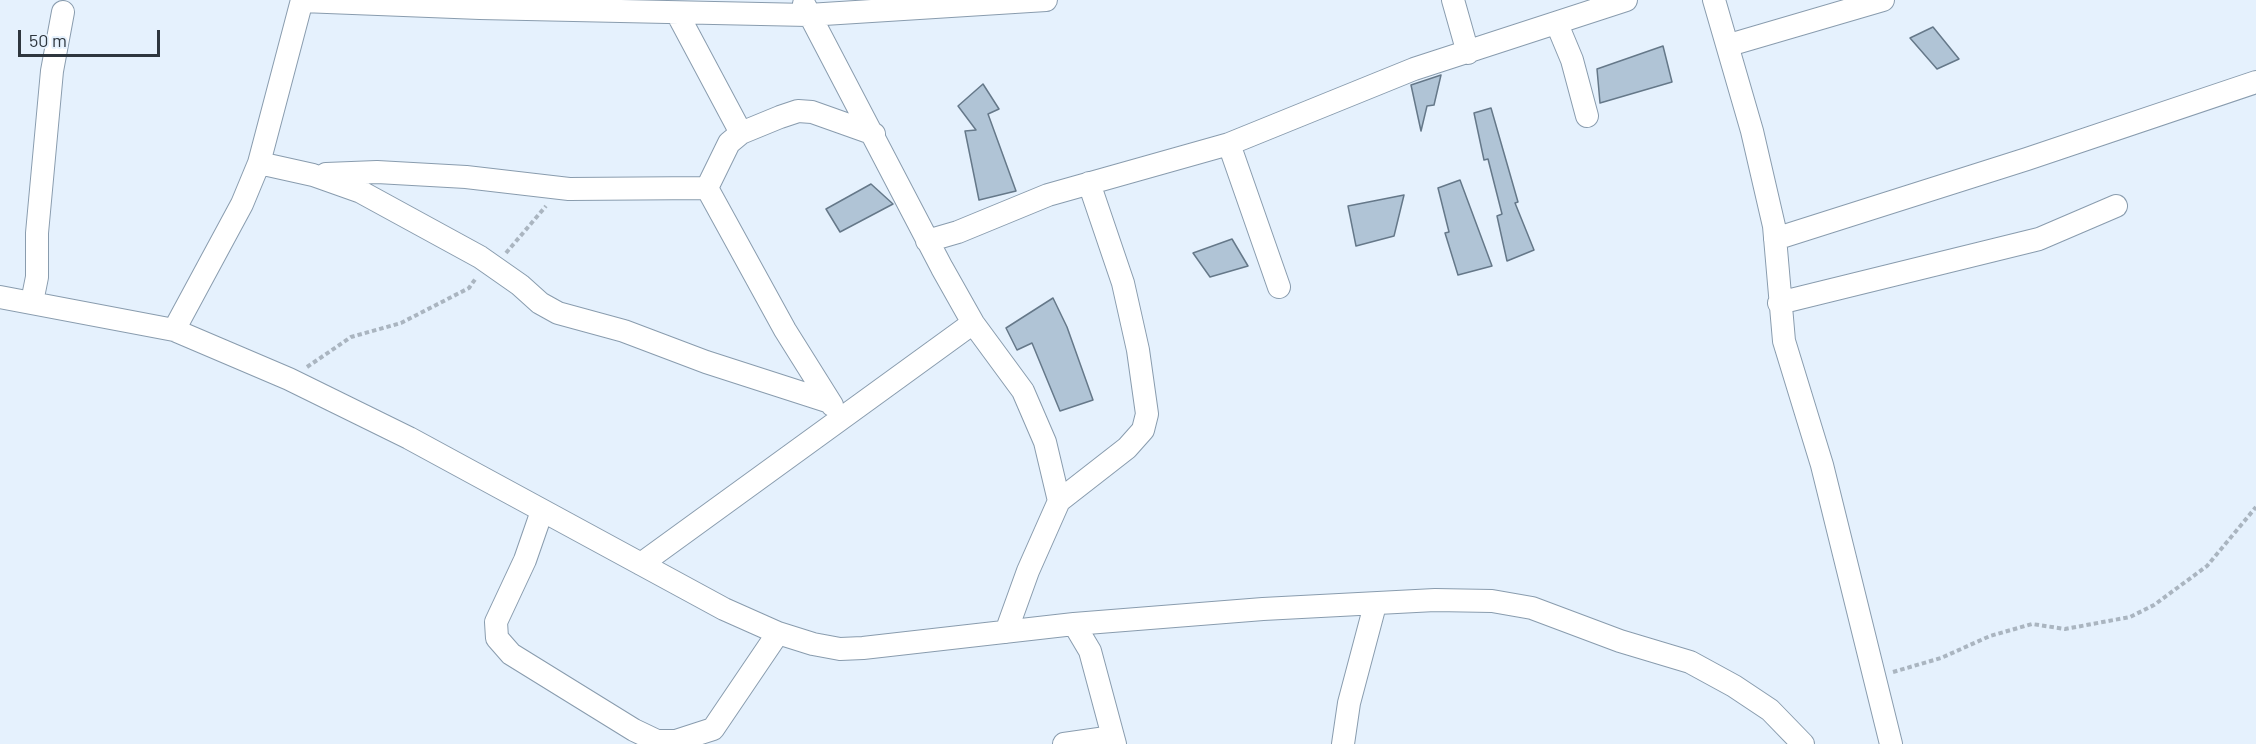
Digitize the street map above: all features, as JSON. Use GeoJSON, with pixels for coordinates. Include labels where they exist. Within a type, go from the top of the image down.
{"type":"FeatureCollection","features":[{"type":"Feature","properties":{"kind":"street"},"geometry":{"type":"LineString","coordinates":[[174,330],[242,204],[259,164],[302,0],[677,13],[806,8],[848,12],[886,12],[1046,0]]}},
{"type":"Feature","properties":{"kind":"street"},"geometry":{"type":"LineString","coordinates":[[1453,0],[1468,53]]}},
{"type":"Feature","properties":{"kind":"street"},"geometry":{"type":"LineString","coordinates":[[927,241],[958,232],[1048,195],[1229,144],[1414,69],[1626,0]]}},
{"type":"Feature","properties":{"kind":"street"},"geometry":{"type":"LineString","coordinates":[[1714,0],[1752,131],[1774,239],[1784,341],[1825,476],[1891,744]]}},
{"type":"Feature","properties":{"kind":"street"},"geometry":{"type":"LineString","coordinates":[[1736,43],[1883,0]]}},
{"type":"Feature","properties":{"kind":"street"},"geometry":{"type":"LineString","coordinates":[[806,8],[874,134],[927,241],[973,324],[1012,373],[1036,417],[1059,501]]}},
{"type":"Feature","properties":{"kind":"street"},"geometry":{"type":"LineString","coordinates":[[32,302],[37,277],[37,233],[52,72],[63,12]]}},
{"type":"Feature","properties":{"kind":"street"},"geometry":{"type":"LineString","coordinates":[[677,13],[741,133]]}},
{"type":"Feature","properties":{"kind":"street"},"geometry":{"type":"LineString","coordinates":[[1557,24],[1572,60],[1587,116]]}},
{"type":"Feature","properties":{"kind":"street"},"geometry":{"type":"LineString","coordinates":[[1774,239],[2027,159],[2256,82]]}},
{"type":"Feature","properties":{"kind":"street"},"geometry":{"type":"LineString","coordinates":[[707,188],[729,143],[741,133],[798,111],[812,112],[874,134]]}},
{"type":"Feature","properties":{"kind":"street"},"geometry":{"type":"LineString","coordinates":[[1229,144],[1279,287]]}},
{"type":"Feature","properties":{"kind":"street"},"geometry":{"type":"LineString","coordinates":[[259,164],[313,174],[362,192],[488,265],[558,313],[624,331],[835,408]]}},
{"type":"Feature","properties":{"kind":"street"},"geometry":{"type":"LineString","coordinates":[[313,174],[399,173],[466,177],[569,189],[707,188]]}},
{"type":"Feature","properties":{"kind":"street"},"geometry":{"type":"LineString","coordinates":[[1006,632],[1024,580],[1059,501],[1126,448],[1143,430],[1146,414],[1144,387],[1123,283],[1089,183]]}},
{"type":"Feature","properties":{"kind":"street"},"geometry":{"type":"LineString","coordinates":[[707,188],[835,408]]}},
{"type":"Feature","properties":{"kind":"street"},"geometry":{"type":"LineString","coordinates":[[1779,303],[2039,239],[2116,206]]}},
{"type":"Feature","properties":{"kind":"street"},"geometry":{"type":"LineString","coordinates":[[0,297],[174,330],[289,379],[409,438],[724,609],[778,633],[840,649],[1074,624],[1263,609],[1375,605],[1435,600],[1492,601],[1532,608],[1620,641],[1690,662],[1770,710],[1803,744]]}},
{"type":"Feature","properties":{"kind":"street"},"geometry":{"type":"LineString","coordinates":[[641,564],[835,408],[973,324]]}},
{"type":"Feature","properties":{"kind":"street"},"geometry":{"type":"LineString","coordinates":[[542,511],[525,560],[496,622],[496,638],[511,654],[657,741],[717,736],[778,633]]}},
{"type":"Feature","properties":{"kind":"street"},"geometry":{"type":"LineString","coordinates":[[1343,744],[1349,703],[1375,605]]}},
{"type":"Feature","properties":{"kind":"street"},"geometry":{"type":"LineString","coordinates":[[1064,744],[1114,740],[1090,651],[1074,624]]}},
{"type":"Feature","properties":{"kind":"path"},"geometry":{"type":"LineString","coordinates":[[289,379],[351,337],[401,323],[469,288],[488,265],[512,247],[536,216],[555,197],[569,189]]}},
{"type":"Feature","properties":{"kind":"path"},"geometry":{"type":"LineString","coordinates":[[1874,677],[1941,658],[1990,636],[2032,624],[2065,629],[2130,617],[2154,605],[2206,566],[2256,507]]}},
{"type":"Feature","properties":{"kind":"building"},"geometry":{"type":"Polygon","coordinates":[[[1933,27],[1959,59],[1937,69],[1910,38],[1933,27]]]}},
{"type":"Feature","properties":{"kind":"building"},"geometry":{"type":"Polygon","coordinates":[[[1663,46],[1672,82],[1600,103],[1597,69],[1663,46]]]}},
{"type":"Feature","properties":{"kind":"building"},"geometry":{"type":"Polygon","coordinates":[[[1441,75],[1434,105],[1427,106],[1421,131],[1411,85],[1441,75]]]}},
{"type":"Feature","properties":{"kind":"building"},"geometry":{"type":"Polygon","coordinates":[[[983,84],[999,109],[988,114],[1016,191],[979,200],[965,131],[976,130],[958,106],[983,84]]]}},
{"type":"Feature","properties":{"kind":"building"},"geometry":{"type":"Polygon","coordinates":[[[1491,108],[1518,202],[1515,203],[1534,250],[1507,261],[1497,216],[1502,214],[1488,159],[1484,160],[1474,113],[1491,108]]]}},
{"type":"Feature","properties":{"kind":"building"},"geometry":{"type":"Polygon","coordinates":[[[1460,180],[1492,266],[1458,275],[1445,233],[1449,232],[1438,188],[1460,180]]]}},
{"type":"Feature","properties":{"kind":"building"},"geometry":{"type":"Polygon","coordinates":[[[871,184],[893,204],[840,232],[826,209],[871,184]]]}},
{"type":"Feature","properties":{"kind":"building"},"geometry":{"type":"Polygon","coordinates":[[[1404,195],[1394,236],[1356,246],[1348,206],[1404,195]]]}},
{"type":"Feature","properties":{"kind":"building"},"geometry":{"type":"Polygon","coordinates":[[[1232,239],[1248,266],[1210,277],[1193,253],[1232,239]]]}},
{"type":"Feature","properties":{"kind":"building"},"geometry":{"type":"Polygon","coordinates":[[[1053,298],[1067,327],[1093,400],[1060,411],[1032,343],[1017,350],[1006,328],[1053,298]]]}}]}
